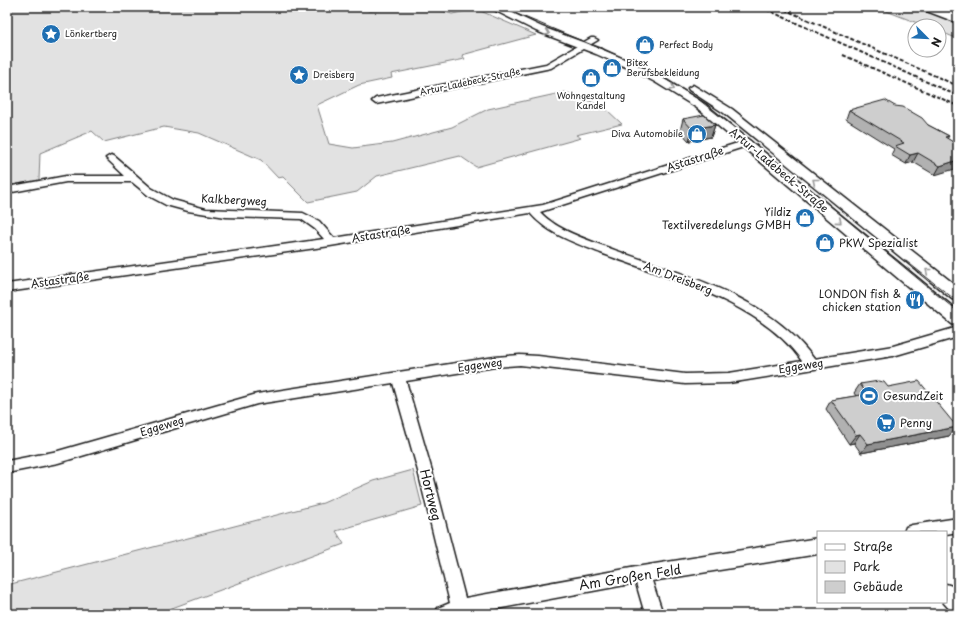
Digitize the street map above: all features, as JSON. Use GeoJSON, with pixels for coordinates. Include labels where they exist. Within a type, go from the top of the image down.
{"type":"FeatureCollection","features":[{"type":"Feature","properties":{"kind":"highway"},"geometry":{"type":"LineString","coordinates":[[928,7],[958,18]]}},
{"type":"Feature","properties":{"kind":"highway"},"geometry":{"type":"LineString","coordinates":[[934,7],[958,18]]}},
{"type":"Feature","properties":{"kind":"highway"},"geometry":{"type":"LineString","coordinates":[[953,7],[958,9]]}},
{"type":"Feature","properties":{"kind":"street","name":"Artur-Ladebeck-Straße"},"geometry":{"type":"LineString","coordinates":[[493,7],[539,29],[629,65],[673,88],[713,115],[958,320]]}},
{"type":"Feature","properties":{"kind":"street"},"geometry":{"type":"LineString","coordinates":[[512,7],[551,24],[616,48]]}},
{"type":"Feature","properties":{"kind":"street","name":"Artur-Ladebeck-Straße"},"geometry":{"type":"LineString","coordinates":[[376,102],[548,66],[594,40]]}},
{"type":"Feature","properties":{"kind":"street","name":"Artur-Ladebeck-Straße"},"geometry":{"type":"LineString","coordinates":[[671,75],[728,111],[958,295]]}},
{"type":"Feature","properties":{"kind":"street","name":"Astastraße"},"geometry":{"type":"LineString","coordinates":[[7,288],[330,242],[533,210],[555,205],[747,143]]}},
{"type":"Feature","properties":{"kind":"street","name":"Kalkbergweg"},"geometry":{"type":"LineString","coordinates":[[111,158],[134,179],[154,194],[170,202],[194,210],[220,213],[303,216],[310,219],[328,237],[330,242]]}},
{"type":"Feature","properties":{"kind":"street"},"geometry":{"type":"LineString","coordinates":[[7,190],[66,179],[134,179]]}},
{"type":"Feature","properties":{"kind":"street","name":"Am Dreisberg"},"geometry":{"type":"LineString","coordinates":[[533,210],[539,219],[546,224],[580,240],[729,297],[742,304],[758,314],[800,349],[811,364]]}},
{"type":"Feature","properties":{"kind":"street","name":"Eggeweg"},"geometry":{"type":"LineString","coordinates":[[7,468],[58,457],[257,399],[398,376],[509,361],[538,362],[685,379],[708,380],[729,378],[894,351],[958,332]]}},
{"type":"Feature","properties":{"kind":"street","name":"Hortweg"},"geometry":{"type":"LineString","coordinates":[[398,376],[425,472],[460,610]]}},
{"type":"Feature","properties":{"kind":"street"},"geometry":{"type":"LineString","coordinates":[[919,531],[958,525]]}},
{"type":"Feature","properties":{"kind":"street","name":"Am Großen Feld"},"geometry":{"type":"LineString","coordinates":[[444,614],[642,574],[817,546]]}},
{"type":"Feature","properties":{"kind":"street"},"geometry":{"type":"LineString","coordinates":[[642,574],[654,614]]}},
{"type":"Feature","properties":{"kind":"street"},"geometry":{"type":"LineString","coordinates":[[947,593],[958,606]]}},
{"type":"Feature","properties":{"kind":"green space"},"geometry":{"type":"Polygon","coordinates":[[[7,7],[305,7],[312,9],[318,7],[363,7],[369,11],[402,7],[429,7],[452,14],[476,9],[536,35],[462,55],[465,59],[391,74],[392,78],[359,85],[317,105],[329,144],[353,148],[392,143],[452,127],[488,109],[565,92],[586,99],[606,109],[622,124],[576,135],[581,138],[476,167],[460,156],[377,176],[357,192],[308,202],[283,177],[278,178],[261,160],[199,133],[164,127],[104,142],[92,131],[40,153],[39,180],[7,186],[7,7]]]}},
{"type":"Feature","properties":{"kind":"green space"},"geometry":{"type":"Polygon","coordinates":[[[876,7],[915,7],[945,18],[907,18],[876,7]]]}},
{"type":"Feature","properties":{"kind":"green space"},"geometry":{"type":"Polygon","coordinates":[[[947,19],[958,23],[958,39],[947,34],[947,19]]]}},
{"type":"Feature","properties":{"kind":"green space"},"geometry":{"type":"Polygon","coordinates":[[[413,470],[422,506],[336,531],[344,544],[156,614],[7,614],[7,585],[323,503],[373,481],[413,470]]]}},
{"type":"Feature","properties":{"kind":"building"},"geometry":{"type":"Polygon","coordinates":[[[885,100],[895,106],[903,107],[922,118],[928,125],[949,136],[945,137],[958,145],[958,160],[940,166],[918,153],[910,155],[895,146],[904,143],[849,110],[885,100]]]}},
{"type":"Feature","properties":{"kind":"building"},"geometry":{"type":"Polygon","coordinates":[[[704,115],[715,125],[692,129],[683,119],[704,115]]]}},
{"type":"Feature","properties":{"kind":"building","name":"Penny"},"geometry":{"type":"Polygon","coordinates":[[[879,381],[884,382],[888,387],[919,381],[957,427],[868,444],[860,434],[856,435],[831,400],[867,394],[860,384],[879,381]]]}},
{"type":"Feature","properties":{"kind":"tram line"},"geometry":{"type":"LineString","coordinates":[[500,7],[626,59],[660,76],[698,99],[764,151],[958,312]]}},
{"type":"Feature","properties":{"kind":"tram line"},"geometry":{"type":"LineString","coordinates":[[906,261],[958,302]]}},
{"type":"Feature","properties":{"kind":"railway"},"geometry":{"type":"LineString","coordinates":[[761,7],[958,96]]}},
{"type":"Feature","properties":{"kind":"railway"},"geometry":{"type":"LineString","coordinates":[[779,7],[958,86]]}},
{"type":"Feature","properties":{"kind":"railway"},"geometry":{"type":"LineString","coordinates":[[843,55],[956,105]]}},
{"type":"Feature","properties":{"kind":"place","name":"Lönkertberg"},"geometry":{"type":"Point","coordinates":[51,34]}},
{"type":"Feature","properties":{"kind":"place","name":"Perfect Body"},"geometry":{"type":"Point","coordinates":[645,45]}},
{"type":"Feature","properties":{"kind":"place","name":"Bitex Berufsbekleidung"},"geometry":{"type":"Point","coordinates":[612,68]}},
{"type":"Feature","properties":{"kind":"place","name":"Dreisberg"},"geometry":{"type":"Point","coordinates":[299,75]}},
{"type":"Feature","properties":{"kind":"place","name":"Wohngestaltung Kandel"},"geometry":{"type":"Point","coordinates":[591,78]}},
{"type":"Feature","properties":{"kind":"place","name":"Diva Automobile"},"geometry":{"type":"Point","coordinates":[697,134]}},
{"type":"Feature","properties":{"kind":"place","name":"Yildiz Textilveredelungs GMBH"},"geometry":{"type":"Point","coordinates":[805,218]}},
{"type":"Feature","properties":{"kind":"place","name":"PKW Spezialist"},"geometry":{"type":"Point","coordinates":[825,243]}},
{"type":"Feature","properties":{"kind":"place","name":"LONDON fish & chicken station"},"geometry":{"type":"Point","coordinates":[915,300]}},
{"type":"Feature","properties":{"kind":"place","name":"GesundZeit"},"geometry":{"type":"Point","coordinates":[869,396]}},
{"type":"Feature","properties":{"kind":"place","name":"Penny"},"geometry":{"type":"Point","coordinates":[886,423]}}]}
